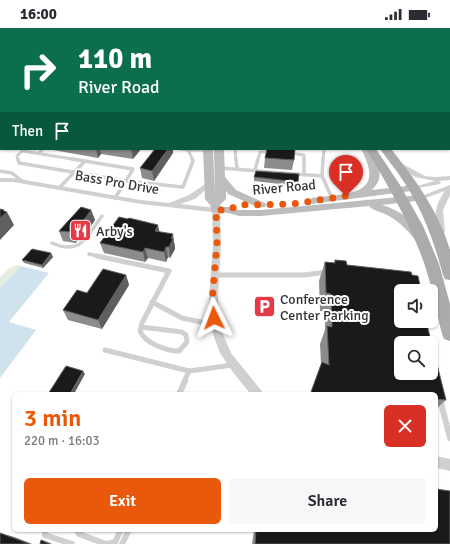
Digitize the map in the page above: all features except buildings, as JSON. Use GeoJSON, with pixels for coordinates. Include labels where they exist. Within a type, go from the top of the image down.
{"type":"FeatureCollection","features":[{"type":"Feature","properties":{"kind":"main road"},"geometry":{"type":"LineString","coordinates":[[208,150],[210,199],[215,207],[221,199],[219,150]]}},
{"type":"Feature","properties":{"kind":"main road"},"geometry":{"type":"LineString","coordinates":[[345,201],[362,191],[375,179],[376,167],[367,150]]}},
{"type":"Feature","properties":{"kind":"main road"},"geometry":{"type":"LineString","coordinates":[[372,150],[407,194],[436,234],[449,270]]}},
{"type":"Feature","properties":{"kind":"main road"},"geometry":{"type":"LineString","coordinates":[[386,150],[399,164],[416,226],[432,264],[450,334]]}},
{"type":"Feature","properties":{"kind":"main road"},"geometry":{"type":"LineString","coordinates":[[220,173],[232,192],[261,205]]}},
{"type":"Feature","properties":{"kind":"main road","name":"River Road"},"geometry":{"type":"LineString","coordinates":[[229,210],[239,214],[261,213],[407,194]]}},
{"type":"Feature","properties":{"kind":"main road","name":"River Road"},"geometry":{"type":"LineString","coordinates":[[229,210],[238,205],[292,204],[332,198],[345,201]]}},
{"type":"Feature","properties":{"kind":"main road"},"geometry":{"type":"LineString","coordinates":[[345,201],[383,208],[391,212],[414,231],[423,241]]}},
{"type":"Feature","properties":{"kind":"main road","name":"Bass Pro Drive"},"geometry":{"type":"LineString","coordinates":[[215,207],[229,210]]}},
{"type":"Feature","properties":{"kind":"street"},"geometry":{"type":"LineString","coordinates":[[399,164],[415,176],[423,179],[438,180],[450,178]]}},
{"type":"Feature","properties":{"kind":"street"},"geometry":{"type":"LineString","coordinates":[[407,194],[450,178]]}},
{"type":"Feature","properties":{"kind":"street","name":"Bass Pro Drive"},"geometry":{"type":"LineString","coordinates":[[0,180],[22,181],[166,206],[215,207]]}},
{"type":"Feature","properties":{"kind":"street"},"geometry":{"type":"LineString","coordinates":[[166,206],[192,197],[209,184]]}},
{"type":"Feature","properties":{"kind":"street"},"geometry":{"type":"LineString","coordinates":[[407,194],[450,189]]}},
{"type":"Feature","properties":{"kind":"street"},"geometry":{"type":"LineString","coordinates":[[449,270],[438,214],[444,197],[450,189]]}},
{"type":"Feature","properties":{"kind":"street"},"geometry":{"type":"LineString","coordinates":[[215,207],[217,243],[212,302],[216,325],[224,349],[233,365],[256,392]]}},
{"type":"Feature","properties":{"kind":"street"},"geometry":{"type":"LineString","coordinates":[[438,462],[450,464]]}},
{"type":"Feature","properties":{"kind":"lane"},"geometry":{"type":"LineString","coordinates":[[115,198],[126,181],[134,169],[23,150],[17,156],[19,163],[126,181],[183,188],[193,161],[188,150],[208,150]]}},
{"type":"Feature","properties":{"kind":"lane"},"geometry":{"type":"LineString","coordinates":[[39,153],[42,150]]}},
{"type":"Feature","properties":{"kind":"lane"},"geometry":{"type":"LineString","coordinates":[[235,150],[237,168]]}},
{"type":"Feature","properties":{"kind":"lane"},"geometry":{"type":"LineString","coordinates":[[324,150],[322,176],[332,198]]}},
{"type":"Feature","properties":{"kind":"lane"},"geometry":{"type":"LineString","coordinates":[[255,170],[260,152],[273,152]]}},
{"type":"Feature","properties":{"kind":"lane"},"geometry":{"type":"LineString","coordinates":[[281,152],[304,155],[304,175]]}},
{"type":"Feature","properties":{"kind":"lane"},"geometry":{"type":"LineString","coordinates":[[59,188],[85,161]]}},
{"type":"Feature","properties":{"kind":"lane"},"geometry":{"type":"LineString","coordinates":[[220,173],[237,168],[322,176]]}},
{"type":"Feature","properties":{"kind":"lane"},"geometry":{"type":"LineString","coordinates":[[0,171],[12,173],[22,181]]}},
{"type":"Feature","properties":{"kind":"lane"},"geometry":{"type":"LineString","coordinates":[[52,243],[70,249],[78,247],[102,216]]}},
{"type":"Feature","properties":{"kind":"lane"},"geometry":{"type":"LineString","coordinates":[[89,254],[169,271],[152,302],[141,327],[140,333],[143,338],[171,351],[179,351],[187,342],[186,335],[182,332],[141,327]]}},
{"type":"Feature","properties":{"kind":"lane"},"geometry":{"type":"LineString","coordinates":[[215,274],[304,275],[332,271]]}},
{"type":"Feature","properties":{"kind":"lane"},"geometry":{"type":"LineString","coordinates":[[152,302],[167,313],[196,323],[216,325]]}},
{"type":"Feature","properties":{"kind":"lane"},"geometry":{"type":"LineString","coordinates":[[105,350],[189,371],[212,370],[233,365]]}},
{"type":"Feature","properties":{"kind":"lane"},"geometry":{"type":"LineString","coordinates":[[180,392],[189,371]]}},
{"type":"Feature","properties":{"kind":"lane"},"geometry":{"type":"LineString","coordinates":[[439,392],[450,438]]}},
{"type":"Feature","properties":{"kind":"lane"},"geometry":{"type":"LineString","coordinates":[[45,532],[46,535],[72,544]]}},
{"type":"Feature","properties":{"kind":"lane"},"geometry":{"type":"LineString","coordinates":[[78,532],[79,534],[106,544],[115,542],[121,532]]}},
{"type":"Feature","properties":{"kind":"lane"},"geometry":{"type":"LineString","coordinates":[[122,544],[128,532]]}},
{"type":"Feature","properties":{"kind":"shaded area"},"geometry":{"type":"Polygon","coordinates":[[[16,265],[21,266],[0,288],[0,277],[8,269],[16,265]]]}},
{"type":"Feature","properties":{"kind":"water"},"geometry":{"type":"Polygon","coordinates":[[[21,266],[49,273],[9,322],[36,330],[0,378],[0,288],[21,266]]]}},
{"type":"Feature","properties":{"kind":"place","name":"Arby's"},"geometry":{"type":"Point","coordinates":[80,231]}},
{"type":"Feature","properties":{"kind":"place","name":"Conference Center Parking"},"geometry":{"type":"Point","coordinates":[264,307]}},
{"type":"Feature","properties":{"kind":"route"},"geometry":{"type":"LineString","coordinates":[[214,318],[212,302],[217,243],[216,210],[229,210],[238,205],[292,204],[346,196]]}}]}
